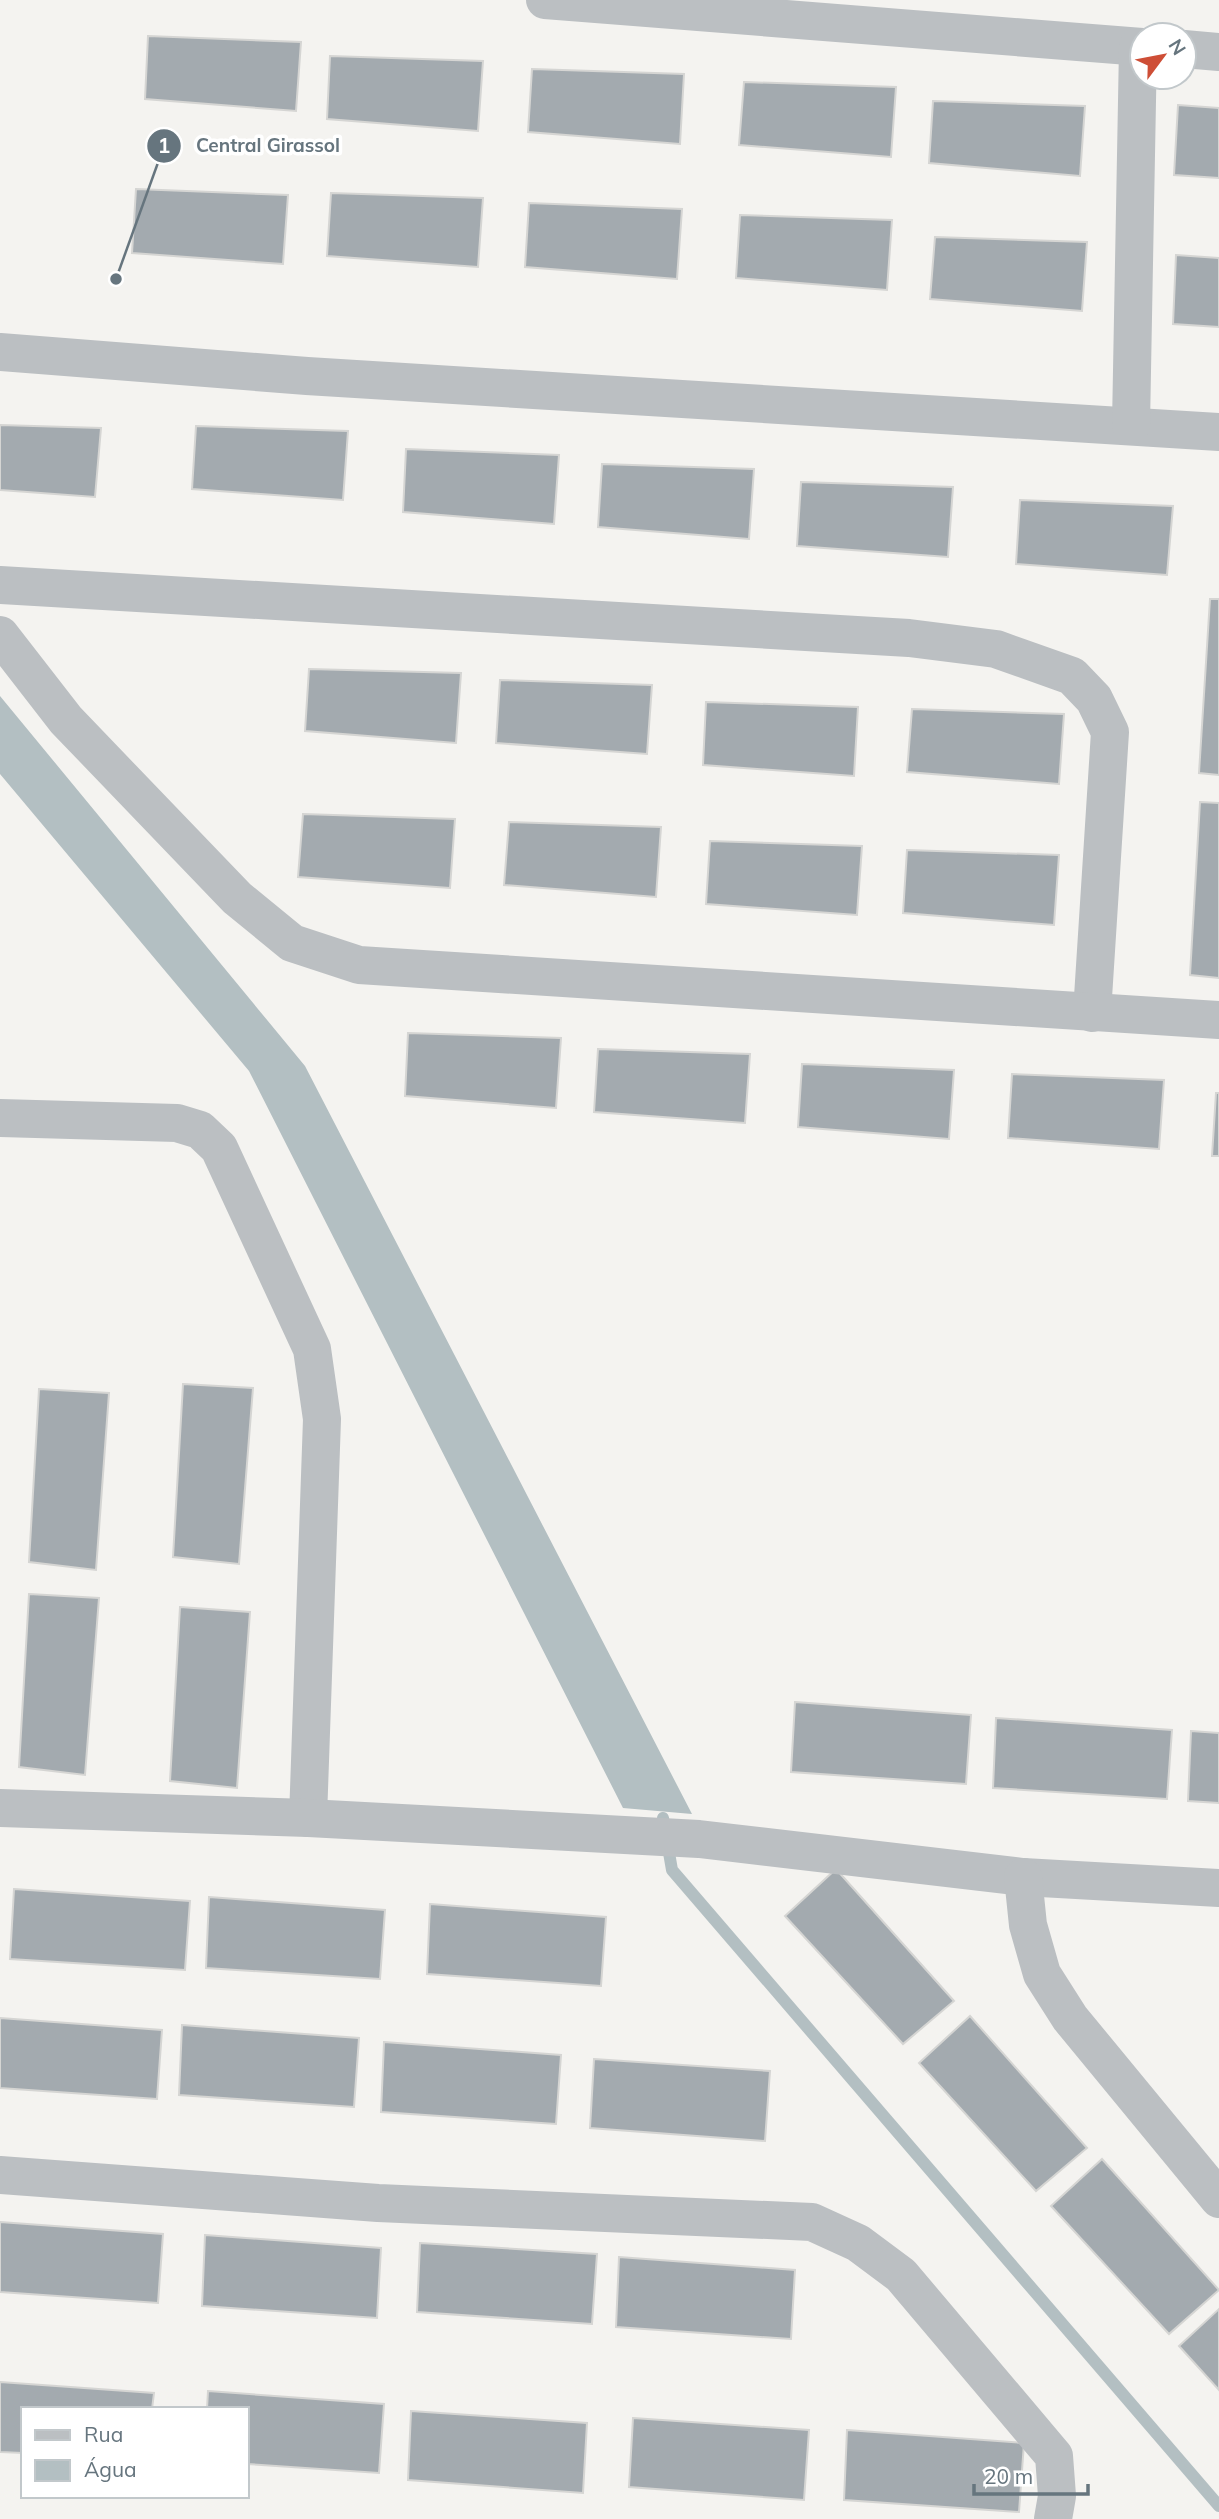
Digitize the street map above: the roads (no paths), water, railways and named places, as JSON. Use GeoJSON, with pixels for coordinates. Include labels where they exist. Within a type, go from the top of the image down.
{"type":"FeatureCollection","features":[{"type":"Feature","properties":{"kind":"street"},"geometry":{"type":"LineString","coordinates":[[545,0],[1128,46]]}},
{"type":"Feature","properties":{"kind":"street"},"geometry":{"type":"LineString","coordinates":[[1198,51],[1219,52]]}},
{"type":"Feature","properties":{"kind":"street"},"geometry":{"type":"LineString","coordinates":[[1130,425],[1139,91]]}},
{"type":"Feature","properties":{"kind":"street"},"geometry":{"type":"LineString","coordinates":[[0,352],[307,376],[1219,432]]}},
{"type":"Feature","properties":{"kind":"street"},"geometry":{"type":"LineString","coordinates":[[0,584],[909,638],[996,649],[1072,676],[1094,699],[1110,732],[1092,1013]]}},
{"type":"Feature","properties":{"kind":"street"},"geometry":{"type":"LineString","coordinates":[[0,635],[66,720],[237,898],[292,943],[359,965],[1219,1020]]}},
{"type":"Feature","properties":{"kind":"street"},"geometry":{"type":"LineString","coordinates":[[0,1118],[177,1123],[200,1130],[219,1148],[312,1349],[322,1419],[308,1818]]}},
{"type":"Feature","properties":{"kind":"street"},"geometry":{"type":"LineString","coordinates":[[0,1808],[308,1818],[641,1838],[699,1839],[1023,1877],[1219,1888]]}},
{"type":"Feature","properties":{"kind":"street"},"geometry":{"type":"LineString","coordinates":[[1023,1877],[1028,1925],[1042,1974],[1070,2018],[1219,2199]]}},
{"type":"Feature","properties":{"kind":"street"},"geometry":{"type":"LineString","coordinates":[[0,2175],[378,2203],[812,2222],[858,2243],[901,2275],[1054,2456],[1057,2496],[1053,2519]]}},
{"type":"Feature","properties":{"kind":"water"},"geometry":{"type":"Polygon","coordinates":[[[0,696],[305,1066],[692,1814],[623,1808],[249,1071],[0,774],[0,696]]]}},
{"type":"Feature","properties":{"kind":"waterway"},"geometry":{"type":"LineString","coordinates":[[663,1818],[672,1870],[1219,2506]]}},
{"type":"Feature","properties":{"kind":"place","name":"Central Girassol"},"geometry":{"type":"Point","coordinates":[116,279]}}]}
